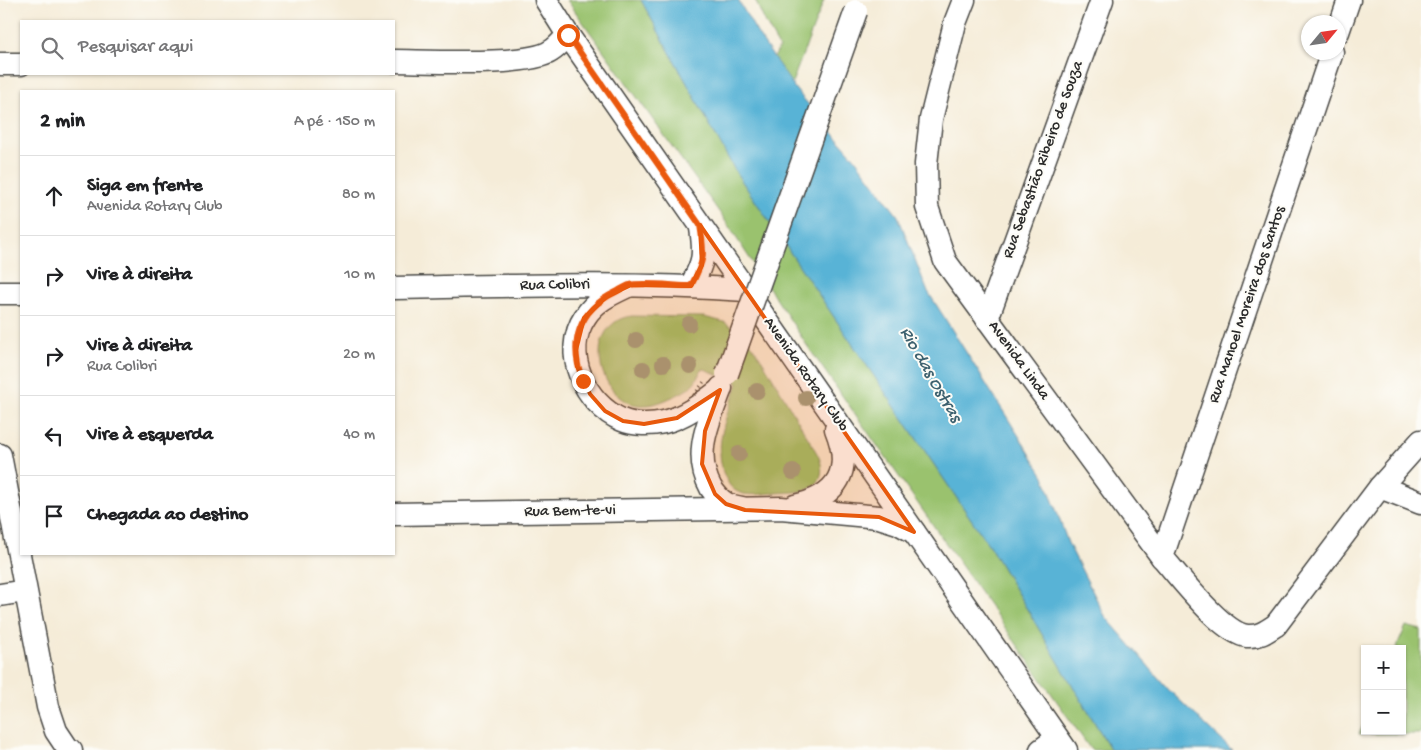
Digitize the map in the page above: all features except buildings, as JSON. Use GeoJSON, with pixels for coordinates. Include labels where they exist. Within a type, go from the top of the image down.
{"type":"FeatureCollection","features":[{"type":"Feature","properties":{"kind":"street","name":"Avenida Rotary Club"},"geometry":{"type":"LineString","coordinates":[[546,0],[568,35],[914,532],[1054,746]]}},
{"type":"Feature","properties":{"kind":"street","name":"Avenida Linda"},"geometry":{"type":"LineString","coordinates":[[964,0],[955,22],[931,119],[926,164],[928,207],[945,261],[1162,557],[1195,595],[1222,621],[1246,636],[1260,635],[1276,626],[1380,487]]}},
{"type":"Feature","properties":{"kind":"street","name":"Rua Sebastião Ribeiro de Souza"},"geometry":{"type":"LineString","coordinates":[[987,319],[1102,0]]}},
{"type":"Feature","properties":{"kind":"street"},"geometry":{"type":"LineString","coordinates":[[1344,15],[1349,0]]}},
{"type":"Feature","properties":{"kind":"street"},"geometry":{"type":"LineString","coordinates":[[745,510],[726,504],[715,494],[708,481],[702,464],[705,431],[858,5]]}},
{"type":"Feature","properties":{"kind":"street"},"geometry":{"type":"LineString","coordinates":[[395,62],[506,61],[534,58],[551,52],[568,35]]}},
{"type":"Feature","properties":{"kind":"street","name":"Rua Manoel Moreira dos Santos"},"geometry":{"type":"LineString","coordinates":[[1162,557],[1329,60]]}},
{"type":"Feature","properties":{"kind":"street"},"geometry":{"type":"LineString","coordinates":[[0,64],[20,64]]}},
{"type":"Feature","properties":{"kind":"street"},"geometry":{"type":"LineString","coordinates":[[691,286],[702,265],[704,248],[700,225]]}},
{"type":"Feature","properties":{"kind":"street"},"geometry":{"type":"LineString","coordinates":[[631,285],[606,297],[594,306],[584,318],[578,334],[577,366],[590,394],[605,411],[623,421],[644,424],[663,422],[677,418],[724,382]]}},
{"type":"Feature","properties":{"kind":"street","name":"Rua Colibri"},"geometry":{"type":"LineString","coordinates":[[395,288],[631,285],[691,286],[746,290]]}},
{"type":"Feature","properties":{"kind":"street"},"geometry":{"type":"LineString","coordinates":[[0,293],[20,293]]}},
{"type":"Feature","properties":{"kind":"street"},"geometry":{"type":"LineString","coordinates":[[781,508],[806,503],[821,497],[840,478],[844,459],[843,449],[824,403]]}},
{"type":"Feature","properties":{"kind":"street"},"geometry":{"type":"LineString","coordinates":[[1421,441],[1380,487],[1421,503]]}},
{"type":"Feature","properties":{"kind":"street"},"geometry":{"type":"LineString","coordinates":[[0,455],[17,519],[20,543]]}},
{"type":"Feature","properties":{"kind":"street"},"geometry":{"type":"LineString","coordinates":[[781,508],[879,516],[898,523],[914,532]]}},
{"type":"Feature","properties":{"kind":"street","name":"Rua Bem-te-vi"},"geometry":{"type":"LineString","coordinates":[[395,514],[781,508]]}},
{"type":"Feature","properties":{"kind":"street"},"geometry":{"type":"LineString","coordinates":[[22,555],[26,591],[48,707],[56,732],[68,749],[71,750]]}},
{"type":"Feature","properties":{"kind":"street"},"geometry":{"type":"LineString","coordinates":[[0,595],[26,591]]}},
{"type":"Feature","properties":{"kind":"highlighted area"},"geometry":{"type":"Polygon","coordinates":[[[700,225],[914,532],[879,517],[745,510],[726,504],[715,494],[702,464],[705,431],[720,390],[677,418],[644,424],[623,421],[605,411],[590,394],[577,366],[576,350],[584,318],[606,297],[631,285],[691,286],[702,265],[700,225]]]}},
{"type":"Feature","properties":{"kind":"green space"},"geometry":{"type":"Polygon","coordinates":[[[567,0],[641,0],[737,174],[990,547],[1111,750],[1091,750],[808,347],[722,216],[567,0]]]}},
{"type":"Feature","properties":{"kind":"green space"},"geometry":{"type":"Polygon","coordinates":[[[755,0],[824,0],[791,85],[772,63],[779,47],[755,0]]]}},
{"type":"Feature","properties":{"kind":"green space"},"geometry":{"type":"Polygon","coordinates":[[[632,316],[704,317],[724,322],[749,341],[818,455],[822,469],[821,477],[817,483],[804,491],[756,495],[740,493],[730,485],[723,472],[720,450],[723,427],[738,383],[702,368],[690,387],[660,402],[650,405],[639,405],[629,403],[619,397],[605,378],[601,366],[601,342],[606,332],[614,323],[632,316]]]}},
{"type":"Feature","properties":{"kind":"green space"},"geometry":{"type":"Polygon","coordinates":[[[1406,626],[1421,630],[1421,734],[1406,734],[1406,645],[1398,645],[1406,626]]]}},
{"type":"Feature","properties":{"kind":"water","name":"Rio das Ostras"},"geometry":{"type":"Polygon","coordinates":[[[641,0],[738,0],[759,36],[796,90],[853,156],[898,216],[927,290],[1044,476],[1068,543],[1105,616],[1169,690],[1232,750],[1111,750],[990,547],[737,174],[641,0]]]}},
{"type":"Feature","properties":{"kind":"route"},"geometry":{"type":"LineString","coordinates":[[568,35],[700,225],[704,248],[702,265],[691,286],[631,285],[606,297],[594,306],[584,318],[578,334],[577,366],[583,381]]}}]}
